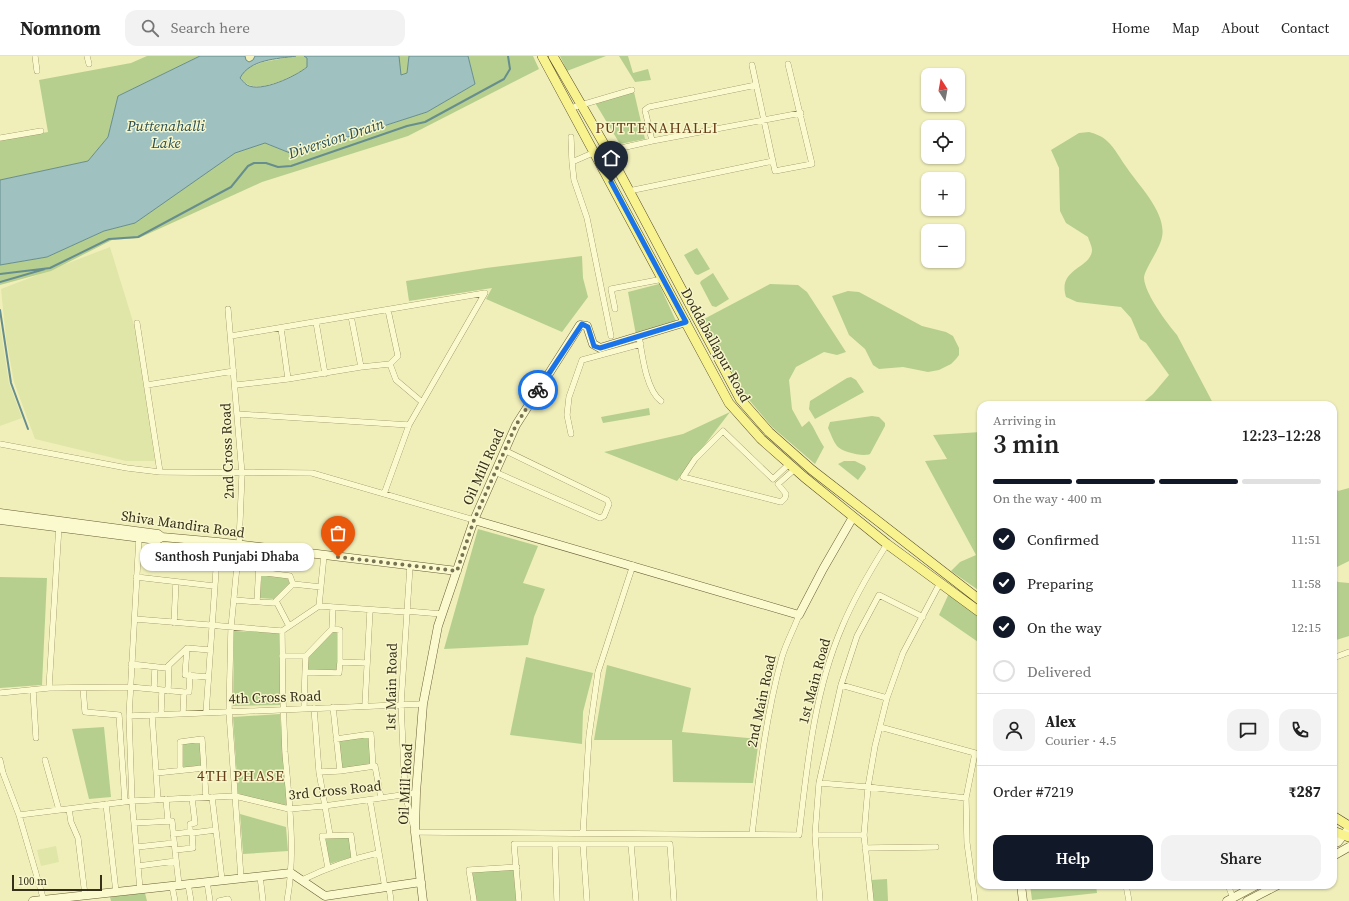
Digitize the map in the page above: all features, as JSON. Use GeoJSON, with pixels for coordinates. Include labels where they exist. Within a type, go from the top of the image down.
{"type":"FeatureCollection","features":[{"type":"Feature","properties":{"kind":"main road","name":"Doddaballapur Road"},"geometry":{"type":"LineString","coordinates":[[542,56],[575,106],[608,151],[740,398],[769,432],[815,472],[977,598]]}},
{"type":"Feature","properties":{"kind":"main road","name":"Doddaballapur Road"},"geometry":{"type":"LineString","coordinates":[[553,56],[595,152],[729,402],[761,439],[809,481],[887,544],[977,610]]}},
{"type":"Feature","properties":{"kind":"main road"},"geometry":{"type":"LineString","coordinates":[[809,481],[815,472]]}},
{"type":"Feature","properties":{"kind":"main road"},"geometry":{"type":"LineString","coordinates":[[1337,820],[1348,831]]}},
{"type":"Feature","properties":{"kind":"main road"},"geometry":{"type":"LineString","coordinates":[[1337,831],[1348,831]]}},
{"type":"Feature","properties":{"kind":"street"},"geometry":{"type":"LineString","coordinates":[[35,56],[37,71]]}},
{"type":"Feature","properties":{"kind":"street"},"geometry":{"type":"LineString","coordinates":[[87,56],[89,64]]}},
{"type":"Feature","properties":{"kind":"street"},"geometry":{"type":"LineString","coordinates":[[752,65],[775,171],[812,164],[801,113],[788,64]]}},
{"type":"Feature","properties":{"kind":"street"},"geometry":{"type":"LineString","coordinates":[[652,141],[645,110],[649,107],[756,85]]}},
{"type":"Feature","properties":{"kind":"street"},"geometry":{"type":"LineString","coordinates":[[575,106],[632,90]]}},
{"type":"Feature","properties":{"kind":"street"},"geometry":{"type":"LineString","coordinates":[[608,151],[652,141],[801,113]]}},
{"type":"Feature","properties":{"kind":"street"},"geometry":{"type":"LineString","coordinates":[[0,138],[41,131]]}},
{"type":"Feature","properties":{"kind":"street"},"geometry":{"type":"LineString","coordinates":[[571,137],[574,180],[587,218],[611,336]]}},
{"type":"Feature","properties":{"kind":"street"},"geometry":{"type":"LineString","coordinates":[[572,162],[595,152]]}},
{"type":"Feature","properties":{"kind":"street"},"geometry":{"type":"LineString","coordinates":[[629,191],[773,160]]}},
{"type":"Feature","properties":{"kind":"street"},"geometry":{"type":"LineString","coordinates":[[615,309],[611,289],[663,278]]}},
{"type":"Feature","properties":{"kind":"street"},"geometry":{"type":"LineString","coordinates":[[231,336],[485,293],[409,425],[384,494]]}},
{"type":"Feature","properties":{"kind":"street","name":"2nd Cross Road"},"geometry":{"type":"LineString","coordinates":[[228,309],[236,385],[242,472],[239,545],[231,628],[229,712],[241,878]]}},
{"type":"Feature","properties":{"kind":"street"},"geometry":{"type":"LineString","coordinates":[[236,385],[390,364],[398,356],[388,310]]}},
{"type":"Feature","properties":{"kind":"street"},"geometry":{"type":"LineString","coordinates":[[351,316],[360,367]]}},
{"type":"Feature","properties":{"kind":"street"},"geometry":{"type":"LineString","coordinates":[[316,322],[325,374]]}},
{"type":"Feature","properties":{"kind":"street"},"geometry":{"type":"LineString","coordinates":[[570,434],[566,415],[569,397],[582,360],[600,351],[640,340],[686,322]]}},
{"type":"Feature","properties":{"kind":"street"},"geometry":{"type":"LineString","coordinates":[[137,323],[160,472]]}},
{"type":"Feature","properties":{"kind":"street","name":"Oil Mill Road"},"geometry":{"type":"LineString","coordinates":[[423,901],[415,832],[416,793],[423,704],[438,626],[474,520],[516,425],[579,326],[582,324],[587,326],[593,344],[600,351]]}},
{"type":"Feature","properties":{"kind":"street"},"geometry":{"type":"LineString","coordinates":[[280,328],[288,379]]}},
{"type":"Feature","properties":{"kind":"street"},"geometry":{"type":"LineString","coordinates":[[640,340],[647,377],[656,397],[661,401]]}},
{"type":"Feature","properties":{"kind":"street"},"geometry":{"type":"LineString","coordinates":[[390,364],[396,380],[422,402]]}},
{"type":"Feature","properties":{"kind":"street"},"geometry":{"type":"LineString","coordinates":[[147,385],[234,371]]}},
{"type":"Feature","properties":{"kind":"street"},"geometry":{"type":"LineString","coordinates":[[238,414],[409,425]]}},
{"type":"Feature","properties":{"kind":"street"},"geometry":{"type":"LineString","coordinates":[[722,431],[778,484],[786,494],[785,498],[781,502],[683,477],[695,460],[722,431]]}},
{"type":"Feature","properties":{"kind":"street"},"geometry":{"type":"LineString","coordinates":[[0,444],[127,468],[160,472],[312,473],[633,565],[799,615]]}},
{"type":"Feature","properties":{"kind":"street"},"geometry":{"type":"LineString","coordinates":[[495,472],[600,518],[604,516],[609,504],[607,500],[504,450]]}},
{"type":"Feature","properties":{"kind":"street"},"geometry":{"type":"LineString","coordinates":[[773,479],[792,466]]}},
{"type":"Feature","properties":{"kind":"street"},"geometry":{"type":"LineString","coordinates":[[778,484],[792,466]]}},
{"type":"Feature","properties":{"kind":"street","name":"Shiva Mandira Road"},"geometry":{"type":"LineString","coordinates":[[0,513],[59,524],[158,534],[162,537],[218,542],[457,571]]}},
{"type":"Feature","properties":{"kind":"street","name":"2nd Main Road"},"geometry":{"type":"LineString","coordinates":[[752,834],[771,700],[783,656],[799,615],[853,517]]}},
{"type":"Feature","properties":{"kind":"street"},"geometry":{"type":"LineString","coordinates":[[0,520],[59,524],[157,540],[162,537]]}},
{"type":"Feature","properties":{"kind":"street"},"geometry":{"type":"LineString","coordinates":[[49,688],[59,524]]}},
{"type":"Feature","properties":{"kind":"street"},"geometry":{"type":"LineString","coordinates":[[139,538],[129,716],[132,801],[140,889]]}},
{"type":"Feature","properties":{"kind":"street"},"geometry":{"type":"LineString","coordinates":[[206,712],[218,542]]}},
{"type":"Feature","properties":{"kind":"street","name":"1st Main Road"},"geometry":{"type":"LineString","coordinates":[[752,834],[799,835],[806,773],[818,708],[829,666],[842,628],[863,583],[887,544]]}},
{"type":"Feature","properties":{"kind":"street"},"geometry":{"type":"LineString","coordinates":[[257,602],[260,548]]}},
{"type":"Feature","properties":{"kind":"street"},"geometry":{"type":"LineString","coordinates":[[319,606],[324,555]]}},
{"type":"Feature","properties":{"kind":"street"},"geometry":{"type":"LineString","coordinates":[[583,833],[590,736],[598,672],[633,565]]}},
{"type":"Feature","properties":{"kind":"street","name":"1st Main Road"},"geometry":{"type":"LineString","coordinates":[[410,566],[401,704],[405,794],[415,832]]}},
{"type":"Feature","properties":{"kind":"street"},"geometry":{"type":"LineString","coordinates":[[259,572],[290,576],[293,584]]}},
{"type":"Feature","properties":{"kind":"street"},"geometry":{"type":"LineString","coordinates":[[136,577],[214,586]]}},
{"type":"Feature","properties":{"kind":"street"},"geometry":{"type":"LineString","coordinates":[[174,623],[176,582]]}},
{"type":"Feature","properties":{"kind":"street"},"geometry":{"type":"LineString","coordinates":[[871,901],[864,835],[868,787],[875,746],[887,698],[903,653],[940,583]]}},
{"type":"Feature","properties":{"kind":"street"},"geometry":{"type":"LineString","coordinates":[[234,600],[274,603],[293,584]]}},
{"type":"Feature","properties":{"kind":"street"},"geometry":{"type":"LineString","coordinates":[[293,584],[321,587]]}},
{"type":"Feature","properties":{"kind":"street"},"geometry":{"type":"LineString","coordinates":[[820,901],[815,835],[819,783],[841,685],[857,636],[879,595],[923,617]]}},
{"type":"Feature","properties":{"kind":"street"},"geometry":{"type":"LineString","coordinates":[[276,601],[290,626]]}},
{"type":"Feature","properties":{"kind":"street"},"geometry":{"type":"LineString","coordinates":[[135,619],[282,631],[319,606],[442,614]]}},
{"type":"Feature","properties":{"kind":"street"},"geometry":{"type":"LineString","coordinates":[[304,708],[306,656],[332,629],[333,607]]}},
{"type":"Feature","properties":{"kind":"street"},"geometry":{"type":"LineString","coordinates":[[365,706],[370,610]]}},
{"type":"Feature","properties":{"kind":"street"},"geometry":{"type":"LineString","coordinates":[[305,672],[339,673],[340,630],[332,629]]}},
{"type":"Feature","properties":{"kind":"street"},"geometry":{"type":"LineString","coordinates":[[282,631],[282,709],[289,809],[291,873],[287,901]]}},
{"type":"Feature","properties":{"kind":"street"},"geometry":{"type":"LineString","coordinates":[[131,664],[166,668],[188,648],[210,650]]}},
{"type":"Feature","properties":{"kind":"street"},"geometry":{"type":"LineString","coordinates":[[188,648],[186,675],[208,677]]}},
{"type":"Feature","properties":{"kind":"street"},"geometry":{"type":"LineString","coordinates":[[1337,656],[1349,652]]}},
{"type":"Feature","properties":{"kind":"street"},"geometry":{"type":"LineString","coordinates":[[282,656],[306,656]]}},
{"type":"Feature","properties":{"kind":"street"},"geometry":{"type":"LineString","coordinates":[[340,662],[367,663]]}},
{"type":"Feature","properties":{"kind":"street"},"geometry":{"type":"LineString","coordinates":[[161,714],[169,665]]}},
{"type":"Feature","properties":{"kind":"street"},"geometry":{"type":"LineString","coordinates":[[154,689],[155,667]]}},
{"type":"Feature","properties":{"kind":"street"},"geometry":{"type":"LineString","coordinates":[[0,693],[49,688],[130,687],[189,692],[190,675]]}},
{"type":"Feature","properties":{"kind":"street"},"geometry":{"type":"LineString","coordinates":[[841,685],[887,698]]}},
{"type":"Feature","properties":{"kind":"street"},"geometry":{"type":"LineString","coordinates":[[83,688],[85,712],[119,715],[125,802]]}},
{"type":"Feature","properties":{"kind":"street"},"geometry":{"type":"LineString","coordinates":[[33,690],[36,738]]}},
{"type":"Feature","properties":{"kind":"street"},"geometry":{"type":"LineString","coordinates":[[183,713],[184,692]]}},
{"type":"Feature","properties":{"kind":"street","name":"4th Cross Road"},"geometry":{"type":"LineString","coordinates":[[129,716],[423,704]]}},
{"type":"Feature","properties":{"kind":"street"},"geometry":{"type":"LineString","coordinates":[[333,707],[340,771]]}},
{"type":"Feature","properties":{"kind":"street"},"geometry":{"type":"LineString","coordinates":[[314,708],[319,772],[330,835]]}},
{"type":"Feature","properties":{"kind":"street"},"geometry":{"type":"LineString","coordinates":[[152,715],[158,800]]}},
{"type":"Feature","properties":{"kind":"street"},"geometry":{"type":"LineString","coordinates":[[880,727],[975,753],[966,798],[967,843],[975,901]]}},
{"type":"Feature","properties":{"kind":"street"},"geometry":{"type":"LineString","coordinates":[[336,739],[371,734],[373,766],[375,766],[381,798]]}},
{"type":"Feature","properties":{"kind":"street"},"geometry":{"type":"LineString","coordinates":[[180,770],[180,742],[202,740],[206,797]]}},
{"type":"Feature","properties":{"kind":"street"},"geometry":{"type":"LineString","coordinates":[[0,760],[2,774],[19,815],[44,900]]}},
{"type":"Feature","properties":{"kind":"street"},"geometry":{"type":"LineString","coordinates":[[45,760],[59,810]]}},
{"type":"Feature","properties":{"kind":"street"},"geometry":{"type":"LineString","coordinates":[[319,772],[340,771],[373,766]]}},
{"type":"Feature","properties":{"kind":"street"},"geometry":{"type":"LineString","coordinates":[[156,773],[204,768]]}},
{"type":"Feature","properties":{"kind":"street"},"geometry":{"type":"LineString","coordinates":[[819,783],[966,798]]}},
{"type":"Feature","properties":{"kind":"street","name":"3rd Cross Road"},"geometry":{"type":"LineString","coordinates":[[19,815],[132,801],[235,796],[289,809],[324,806],[416,793]]}},
{"type":"Feature","properties":{"kind":"street"},"geometry":{"type":"LineString","coordinates":[[212,797],[222,880]]}},
{"type":"Feature","properties":{"kind":"street"},"geometry":{"type":"LineString","coordinates":[[175,850],[194,848],[190,824],[195,823],[192,798]]}},
{"type":"Feature","properties":{"kind":"street"},"geometry":{"type":"LineString","coordinates":[[166,799],[168,821]]}},
{"type":"Feature","properties":{"kind":"street"},"geometry":{"type":"LineString","coordinates":[[370,800],[378,853],[391,901]]}},
{"type":"Feature","properties":{"kind":"street"},"geometry":{"type":"LineString","coordinates":[[106,804],[116,892]]}},
{"type":"Feature","properties":{"kind":"street"},"geometry":{"type":"LineString","coordinates":[[69,809],[71,822],[78,838],[83,897]]}},
{"type":"Feature","properties":{"kind":"street"},"geometry":{"type":"LineString","coordinates":[[134,823],[172,821],[176,861],[175,901]]}},
{"type":"Feature","properties":{"kind":"street"},"geometry":{"type":"LineString","coordinates":[[173,834],[216,830]]}},
{"type":"Feature","properties":{"kind":"street"},"geometry":{"type":"LineString","coordinates":[[1337,841],[1348,831]]}},
{"type":"Feature","properties":{"kind":"street"},"geometry":{"type":"LineString","coordinates":[[415,832],[752,834]]}},
{"type":"Feature","properties":{"kind":"street"},"geometry":{"type":"LineString","coordinates":[[328,868],[322,836],[351,835],[354,858]]}},
{"type":"Feature","properties":{"kind":"street"},"geometry":{"type":"LineString","coordinates":[[815,835],[864,835]]}},
{"type":"Feature","properties":{"kind":"street"},"geometry":{"type":"LineString","coordinates":[[137,847],[174,843]]}},
{"type":"Feature","properties":{"kind":"street"},"geometry":{"type":"LineString","coordinates":[[520,901],[514,844],[670,844],[674,901]]}},
{"type":"Feature","properties":{"kind":"street"},"geometry":{"type":"LineString","coordinates":[[555,844],[557,901]]}},
{"type":"Feature","properties":{"kind":"street"},"geometry":{"type":"LineString","coordinates":[[584,844],[587,901]]}},
{"type":"Feature","properties":{"kind":"street"},"geometry":{"type":"LineString","coordinates":[[631,844],[636,901]]}},
{"type":"Feature","properties":{"kind":"street"},"geometry":{"type":"LineString","coordinates":[[865,848],[936,847]]}},
{"type":"Feature","properties":{"kind":"street"},"geometry":{"type":"LineString","coordinates":[[1337,854],[1349,847]]}},
{"type":"Feature","properties":{"kind":"street"},"geometry":{"type":"LineString","coordinates":[[302,880],[354,858],[378,853]]}},
{"type":"Feature","properties":{"kind":"street"},"geometry":{"type":"LineString","coordinates":[[138,866],[176,861]]}},
{"type":"Feature","properties":{"kind":"street"},"geometry":{"type":"LineString","coordinates":[[474,901],[469,870],[517,867]]}},
{"type":"Feature","properties":{"kind":"street"},"geometry":{"type":"LineString","coordinates":[[33,901],[83,897],[140,889],[291,873],[326,898],[421,882]]}},
{"type":"Feature","properties":{"kind":"street"},"geometry":{"type":"LineString","coordinates":[[260,876],[263,901]]}},
{"type":"Feature","properties":{"kind":"street"},"geometry":{"type":"LineString","coordinates":[[207,882],[210,901]]}},
{"type":"Feature","properties":{"kind":"street"},"geometry":{"type":"LineString","coordinates":[[188,884],[191,901]]}},
{"type":"Feature","properties":{"kind":"street"},"geometry":{"type":"LineString","coordinates":[[1022,889],[1023,901]]}},
{"type":"Feature","properties":{"kind":"street"},"geometry":{"type":"LineString","coordinates":[[1127,889],[1129,901]]}},
{"type":"Feature","properties":{"kind":"street"},"geometry":{"type":"LineString","coordinates":[[1229,889],[1230,900],[1250,889]]}},
{"type":"Feature","properties":{"kind":"street"},"geometry":{"type":"LineString","coordinates":[[1247,901],[1270,889]]}},
{"type":"Feature","properties":{"kind":"street"},"geometry":{"type":"LineString","coordinates":[[219,901],[229,901]]}},
{"type":"Feature","properties":{"kind":"green space"},"geometry":{"type":"Polygon","coordinates":[[[147,56],[200,56],[118,96],[108,137],[88,161],[0,180],[0,140],[48,132],[39,80],[131,63],[147,56]]]}},
{"type":"Feature","properties":{"kind":"green space"},"geometry":{"type":"Polygon","coordinates":[[[304,56],[307,58],[307,67],[278,82],[269,85],[253,86],[245,83],[240,77],[245,69],[263,62],[304,56]]]}},
{"type":"Feature","properties":{"kind":"green space"},"geometry":{"type":"Polygon","coordinates":[[[399,56],[409,56],[407,73],[400,75],[399,56]]]}},
{"type":"Feature","properties":{"kind":"green space"},"geometry":{"type":"Polygon","coordinates":[[[468,56],[533,56],[539,69],[408,136],[262,182],[139,238],[112,240],[51,271],[0,285],[0,265],[47,257],[104,231],[135,223],[234,153],[265,143],[290,153],[365,132],[427,112],[475,84],[468,56]]]}},
{"type":"Feature","properties":{"kind":"green space"},"geometry":{"type":"Polygon","coordinates":[[[560,56],[606,56],[567,71],[560,56]]]}},
{"type":"Feature","properties":{"kind":"green space"},"geometry":{"type":"Polygon","coordinates":[[[619,56],[628,56],[633,73],[648,69],[651,80],[635,82],[619,56]]]}},
{"type":"Feature","properties":{"kind":"green space"},"geometry":{"type":"Polygon","coordinates":[[[634,92],[645,139],[620,144],[594,101],[634,92]]]}},
{"type":"Feature","properties":{"kind":"green space"},"geometry":{"type":"Polygon","coordinates":[[[1089,132],[1105,139],[1145,191],[1156,209],[1162,228],[1162,237],[1145,274],[1145,285],[1157,308],[1177,335],[1212,401],[1145,401],[1153,394],[1169,375],[1146,343],[1140,339],[1131,318],[1121,307],[1077,302],[1066,297],[1064,287],[1066,280],[1070,274],[1086,261],[1090,256],[1092,248],[1088,237],[1066,223],[1060,211],[1059,168],[1051,150],[1079,133],[1089,132]]]}},
{"type":"Feature","properties":{"kind":"green space"},"geometry":{"type":"Polygon","coordinates":[[[110,247],[135,328],[155,461],[126,461],[35,439],[14,382],[6,338],[1,289],[110,247]]]}},
{"type":"Feature","properties":{"kind":"green space"},"geometry":{"type":"Polygon","coordinates":[[[697,248],[710,269],[698,275],[695,274],[684,255],[697,248]]]}},
{"type":"Feature","properties":{"kind":"green space"},"geometry":{"type":"Polygon","coordinates":[[[582,256],[583,278],[588,297],[562,332],[486,299],[492,288],[409,301],[406,281],[486,268],[582,256]]]}},
{"type":"Feature","properties":{"kind":"green space"},"geometry":{"type":"Polygon","coordinates":[[[713,273],[729,299],[716,307],[712,306],[700,283],[713,273]]]}},
{"type":"Feature","properties":{"kind":"green space"},"geometry":{"type":"Polygon","coordinates":[[[659,284],[676,321],[636,335],[628,292],[659,284]]]}},
{"type":"Feature","properties":{"kind":"green space"},"geometry":{"type":"Polygon","coordinates":[[[770,284],[798,285],[807,292],[846,352],[837,355],[824,352],[796,367],[789,380],[792,409],[802,427],[809,421],[824,447],[815,464],[772,427],[744,394],[704,319],[770,284]]]}},
{"type":"Feature","properties":{"kind":"green space"},"geometry":{"type":"Polygon","coordinates":[[[848,291],[859,292],[922,326],[946,332],[953,336],[959,348],[959,355],[951,364],[939,370],[928,372],[903,367],[879,369],[873,365],[865,349],[849,335],[832,296],[848,291]]]}},
{"type":"Feature","properties":{"kind":"green space"},"geometry":{"type":"Polygon","coordinates":[[[0,325],[9,383],[22,418],[0,426],[0,325]]]}},
{"type":"Feature","properties":{"kind":"green space"},"geometry":{"type":"Polygon","coordinates":[[[851,377],[856,380],[864,392],[815,419],[809,409],[810,401],[851,377]]]}},
{"type":"Feature","properties":{"kind":"green space"},"geometry":{"type":"Polygon","coordinates":[[[649,408],[650,415],[603,423],[601,417],[649,408]]]}},
{"type":"Feature","properties":{"kind":"green space"},"geometry":{"type":"Polygon","coordinates":[[[730,412],[677,481],[604,452],[683,434],[730,412]]]}},
{"type":"Feature","properties":{"kind":"green space"},"geometry":{"type":"Polygon","coordinates":[[[872,416],[879,417],[885,423],[885,426],[870,454],[863,455],[853,453],[843,450],[837,446],[828,428],[830,422],[872,416]]]}},
{"type":"Feature","properties":{"kind":"green space"},"geometry":{"type":"Polygon","coordinates":[[[977,432],[977,589],[951,571],[960,562],[976,555],[925,461],[947,459],[933,435],[977,432]]]}},
{"type":"Feature","properties":{"kind":"green space"},"geometry":{"type":"Polygon","coordinates":[[[844,461],[855,461],[865,466],[866,469],[858,480],[838,464],[844,461]]]}},
{"type":"Feature","properties":{"kind":"green space"},"geometry":{"type":"Polygon","coordinates":[[[1349,488],[1349,561],[1337,567],[1337,490],[1338,491],[1349,488]]]}},
{"type":"Feature","properties":{"kind":"green space"},"geometry":{"type":"Polygon","coordinates":[[[478,529],[538,546],[523,583],[545,589],[534,617],[528,645],[444,649],[478,529]]]}},
{"type":"Feature","properties":{"kind":"green space"},"geometry":{"type":"Polygon","coordinates":[[[262,575],[288,578],[290,584],[274,599],[259,598],[262,575]]]}},
{"type":"Feature","properties":{"kind":"green space"},"geometry":{"type":"Polygon","coordinates":[[[0,577],[47,578],[42,685],[0,688],[0,577]]]}},
{"type":"Feature","properties":{"kind":"green space"},"geometry":{"type":"Polygon","coordinates":[[[1337,581],[1349,583],[1349,636],[1337,640],[1337,581]]]}},
{"type":"Feature","properties":{"kind":"green space"},"geometry":{"type":"Polygon","coordinates":[[[951,589],[977,611],[977,641],[939,615],[951,589]]]}},
{"type":"Feature","properties":{"kind":"green space"},"geometry":{"type":"Polygon","coordinates":[[[234,631],[281,633],[280,705],[233,706],[234,631]]]}},
{"type":"Feature","properties":{"kind":"green space"},"geometry":{"type":"Polygon","coordinates":[[[332,632],[339,632],[338,671],[307,671],[308,657],[332,632]]]}},
{"type":"Feature","properties":{"kind":"green space"},"geometry":{"type":"Polygon","coordinates":[[[526,657],[593,673],[583,712],[582,744],[510,735],[526,657]]]}},
{"type":"Feature","properties":{"kind":"green space"},"geometry":{"type":"Polygon","coordinates":[[[607,665],[691,688],[682,732],[759,739],[753,783],[673,782],[672,740],[594,740],[607,665]]]}},
{"type":"Feature","properties":{"kind":"green space"},"geometry":{"type":"Polygon","coordinates":[[[280,714],[287,806],[238,794],[233,717],[280,714]]]}},
{"type":"Feature","properties":{"kind":"green space"},"geometry":{"type":"Polygon","coordinates":[[[104,727],[111,797],[89,799],[72,729],[104,727]]]}},
{"type":"Feature","properties":{"kind":"green space"},"geometry":{"type":"Polygon","coordinates":[[[370,737],[372,765],[342,770],[338,741],[370,737]]]}},
{"type":"Feature","properties":{"kind":"green space"},"geometry":{"type":"Polygon","coordinates":[[[200,742],[202,767],[183,768],[182,744],[200,742]]]}},
{"type":"Feature","properties":{"kind":"green space"},"geometry":{"type":"Polygon","coordinates":[[[240,814],[286,827],[288,851],[243,854],[240,814]]]}},
{"type":"Feature","properties":{"kind":"green space"},"geometry":{"type":"Polygon","coordinates":[[[325,837],[349,837],[352,857],[329,864],[325,837]]]}},
{"type":"Feature","properties":{"kind":"green space"},"geometry":{"type":"Polygon","coordinates":[[[56,846],[59,862],[41,866],[37,850],[56,846]]]}},
{"type":"Feature","properties":{"kind":"green space"},"geometry":{"type":"Polygon","coordinates":[[[517,867],[519,901],[474,901],[469,870],[517,867]]]}},
{"type":"Feature","properties":{"kind":"green space"},"geometry":{"type":"Polygon","coordinates":[[[887,879],[888,901],[873,901],[871,880],[887,879]]]}},
{"type":"Feature","properties":{"kind":"green space"},"geometry":{"type":"Polygon","coordinates":[[[1031,889],[1096,889],[1097,893],[1032,900],[1031,889]]]}},
{"type":"Feature","properties":{"kind":"green space"},"geometry":{"type":"Polygon","coordinates":[[[145,893],[147,901],[111,901],[110,897],[145,893]]]}},
{"type":"Feature","properties":{"kind":"water","name":"Puttenahalli Lake"},"geometry":{"type":"Polygon","coordinates":[[[200,56],[245,56],[246,60],[249,62],[253,60],[255,56],[296,56],[257,63],[244,72],[240,78],[247,85],[261,87],[287,79],[302,71],[307,67],[307,58],[304,56],[399,56],[401,75],[407,73],[409,56],[468,56],[475,84],[427,112],[365,132],[290,153],[265,143],[235,153],[135,223],[104,231],[47,257],[0,265],[0,180],[88,161],[108,137],[118,96],[200,56]]]}},
{"type":"Feature","properties":{"kind":"waterway","name":"Diversion Drain"},"geometry":{"type":"LineString","coordinates":[[0,274],[50,268],[109,239],[138,237],[231,187],[248,166],[254,163],[266,163],[278,167],[291,166],[407,126],[425,122],[504,79],[510,69],[508,56]]}},
{"type":"Feature","properties":{"kind":"waterway"},"geometry":{"type":"LineString","coordinates":[[0,282],[45,269]]}},
{"type":"Feature","properties":{"kind":"waterway"},"geometry":{"type":"LineString","coordinates":[[0,310],[11,383],[28,429]]}},
{"type":"Feature","properties":{"kind":"way so far"},"geometry":{"type":"LineString","coordinates":[[338,557],[457,571],[474,520],[516,425],[538,390]]}},
{"type":"Feature","properties":{"kind":"place","name":"Santhosh Punjabi Dhaba"},"geometry":{"type":"Point","coordinates":[338,557]}},
{"type":"Feature","properties":{"kind":"district","name":"PUTTENAHALLI"},"geometry":{"type":"Point","coordinates":[657,127]}},
{"type":"Feature","properties":{"kind":"district","name":"4TH PHASE"},"geometry":{"type":"Point","coordinates":[241,775]}},
{"type":"Feature","properties":{"kind":"route"},"geometry":{"type":"LineString","coordinates":[[538,390],[579,326],[582,324],[588,327],[594,346],[600,348],[686,322],[611,182]]}}]}
